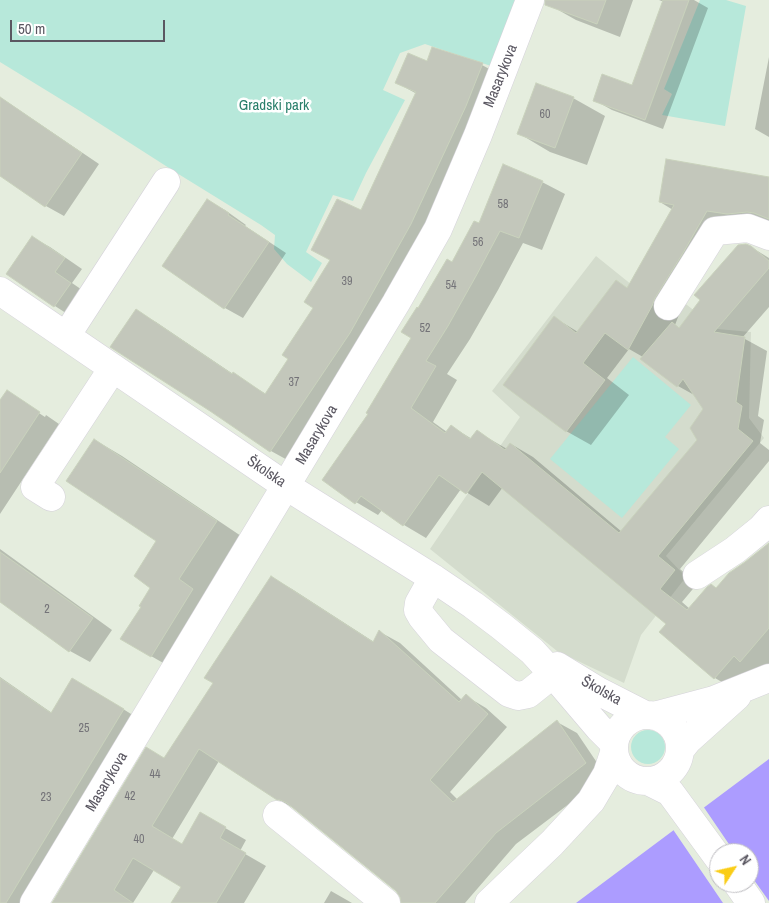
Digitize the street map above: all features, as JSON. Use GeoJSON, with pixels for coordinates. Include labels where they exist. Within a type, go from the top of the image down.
{"type":"FeatureCollection","features":[{"type":"Feature","properties":{"kind":"street","name":"Masarykova"},"geometry":{"type":"LineString","coordinates":[[34,903],[396,303],[438,229],[478,136],[530,0]]}},
{"type":"Feature","properties":{"kind":"street"},"geometry":{"type":"LineString","coordinates":[[66,336],[166,182]]}},
{"type":"Feature","properties":{"kind":"street"},"geometry":{"type":"LineString","coordinates":[[668,306],[715,231],[748,228],[769,236]]}},
{"type":"Feature","properties":{"kind":"street","name":"Školska"},"geometry":{"type":"LineString","coordinates":[[0,291],[286,486],[434,578],[473,605],[532,651],[598,691],[650,716]]}},
{"type":"Feature","properties":{"kind":"street"},"geometry":{"type":"LineString","coordinates":[[51,498],[35,487],[113,368]]}},
{"type":"Feature","properties":{"kind":"street"},"geometry":{"type":"LineString","coordinates":[[697,575],[735,550],[769,520]]}},
{"type":"Feature","properties":{"kind":"street"},"geometry":{"type":"LineString","coordinates":[[434,578],[419,603],[418,610],[441,640],[509,693],[518,696],[528,694],[553,674]]}},
{"type":"Feature","properties":{"kind":"street","name":"Školska"},"geometry":{"type":"LineString","coordinates":[[532,651],[614,748]]}},
{"type":"Feature","properties":{"kind":"street"},"geometry":{"type":"LineString","coordinates":[[488,903],[552,842],[591,801],[607,774],[616,735],[628,721],[636,717],[650,716],[714,700],[757,683]]}},
{"type":"Feature","properties":{"kind":"street"},"geometry":{"type":"LineString","coordinates":[[552,842],[660,770],[688,740],[757,683]]}},
{"type":"Feature","properties":{"kind":"street"},"geometry":{"type":"LineString","coordinates":[[650,716],[662,718],[673,728],[680,742],[660,770]]}},
{"type":"Feature","properties":{"kind":"street"},"geometry":{"type":"LineString","coordinates":[[614,748],[618,764],[626,774],[660,770],[673,781],[678,803],[709,845]]}},
{"type":"Feature","properties":{"kind":"street"},"geometry":{"type":"LineString","coordinates":[[277,815],[386,903]]}},
{"type":"Feature","properties":{"kind":"shaded area"},"geometry":{"type":"Polygon","coordinates":[[[596,256],[668,314],[678,298],[718,329],[751,332],[749,418],[764,438],[666,556],[686,577],[641,635],[624,683],[557,651],[430,549],[520,417],[492,391],[596,256]]]}},
{"type":"Feature","properties":{"kind":"shaded area"},"geometry":{"type":"Polygon","coordinates":[[[769,759],[769,903],[576,903],[769,759]]]}},
{"type":"Feature","properties":{"kind":"green space","name":"Gradski park"},"geometry":{"type":"Polygon","coordinates":[[[0,0],[519,0],[497,68],[425,44],[400,53],[383,90],[405,100],[353,201],[333,195],[306,252],[322,263],[311,282],[287,264],[274,249],[275,235],[261,225],[0,62],[0,0]]]}},
{"type":"Feature","properties":{"kind":"green space"},"geometry":{"type":"Polygon","coordinates":[[[700,0],[726,0],[746,6],[725,126],[662,115],[672,94],[664,89],[700,0]]]}},
{"type":"Feature","properties":{"kind":"green space"},"geometry":{"type":"Polygon","coordinates":[[[633,357],[691,405],[665,437],[679,449],[622,518],[550,459],[633,357]]]}},
{"type":"Feature","properties":{"kind":"green space"},"geometry":{"type":"Polygon","coordinates":[[[648,730],[660,735],[665,747],[660,759],[648,764],[636,759],[631,747],[636,735],[648,730]]]}},
{"type":"Feature","properties":{"kind":"pier"},"geometry":{"type":"Polygon","coordinates":[[[703,806],[728,843],[709,843],[709,882],[672,828],[703,806]]]}},
{"type":"Feature","properties":{"kind":"pier"},"geometry":{"type":"Polygon","coordinates":[[[759,887],[769,901],[769,903],[723,903],[716,893],[759,893],[759,887]]]}},
{"type":"Feature","properties":{"kind":"building"},"geometry":{"type":"Polygon","coordinates":[[[545,0],[606,0],[597,24],[545,5],[545,0]]]}},
{"type":"Feature","properties":{"kind":"building"},"geometry":{"type":"Polygon","coordinates":[[[663,0],[689,0],[645,120],[593,101],[602,74],[632,85],[663,0]]]}},
{"type":"Feature","properties":{"kind":"building"},"geometry":{"type":"Polygon","coordinates":[[[432,47],[483,63],[466,106],[411,224],[350,333],[270,452],[110,347],[136,309],[265,394],[288,359],[282,355],[313,308],[304,302],[330,260],[311,250],[337,199],[361,210],[416,92],[395,83],[408,53],[427,61],[432,47]]]}},
{"type":"Feature","properties":{"kind":"building"},"geometry":{"type":"Polygon","coordinates":[[[536,83],[574,97],[555,148],[517,134],[536,83]]]}},
{"type":"Feature","properties":{"kind":"building"},"geometry":{"type":"Polygon","coordinates":[[[0,97],[82,153],[45,207],[0,176],[0,97]]]}},
{"type":"Feature","properties":{"kind":"building"},"geometry":{"type":"Polygon","coordinates":[[[666,159],[769,177],[769,219],[747,212],[727,214],[707,211],[655,298],[628,350],[605,333],[583,363],[605,380],[566,432],[503,385],[554,316],[576,333],[616,280],[627,288],[674,205],[659,202],[666,159]]]}},
{"type":"Feature","properties":{"kind":"building"},"geometry":{"type":"Polygon","coordinates":[[[503,164],[543,181],[519,238],[500,231],[448,326],[426,361],[436,366],[411,408],[445,433],[451,425],[470,439],[477,430],[505,450],[510,443],[619,533],[697,440],[690,428],[703,409],[683,379],[677,387],[640,359],[672,322],[679,328],[700,300],[694,295],[738,245],[746,244],[751,246],[769,261],[769,268],[714,332],[745,337],[736,402],[742,406],[738,429],[753,441],[658,556],[675,570],[660,589],[687,610],[707,587],[711,584],[716,588],[729,573],[769,543],[769,628],[740,662],[734,656],[714,679],[659,632],[666,624],[482,472],[466,494],[439,475],[403,526],[361,496],[355,504],[322,480],[368,414],[366,413],[411,338],[401,332],[418,308],[447,259],[452,262],[474,221],[479,223],[503,164]]]}},
{"type":"Feature","properties":{"kind":"building"},"geometry":{"type":"Polygon","coordinates":[[[207,199],[269,242],[224,309],[162,266],[207,199]]]}},
{"type":"Feature","properties":{"kind":"building"},"geometry":{"type":"Polygon","coordinates":[[[32,236],[65,258],[55,272],[71,283],[54,307],[6,274],[32,236]]]}},
{"type":"Feature","properties":{"kind":"building"},"geometry":{"type":"Polygon","coordinates":[[[7,390],[40,412],[0,473],[0,400],[7,390]]]}},
{"type":"Feature","properties":{"kind":"building"},"geometry":{"type":"Polygon","coordinates":[[[94,439],[217,521],[179,579],[193,589],[151,657],[120,639],[141,607],[139,606],[150,588],[134,576],[156,541],[66,481],[94,439]]]}},
{"type":"Feature","properties":{"kind":"building"},"geometry":{"type":"Polygon","coordinates":[[[0,552],[93,618],[69,652],[0,602],[0,552]]]}},
{"type":"Feature","properties":{"kind":"building"},"geometry":{"type":"Polygon","coordinates":[[[271,576],[373,642],[379,630],[459,702],[466,694],[488,714],[430,780],[453,802],[557,720],[586,763],[496,833],[435,903],[401,903],[396,891],[287,803],[277,800],[199,749],[152,826],[182,844],[200,812],[226,827],[220,838],[246,853],[216,903],[171,903],[181,887],[133,858],[114,890],[133,903],[52,903],[146,747],[164,758],[213,683],[204,678],[271,576]]]}},
{"type":"Feature","properties":{"kind":"building"},"geometry":{"type":"Polygon","coordinates":[[[0,678],[51,713],[72,678],[124,709],[6,903],[0,903],[0,678]]]}}]}
